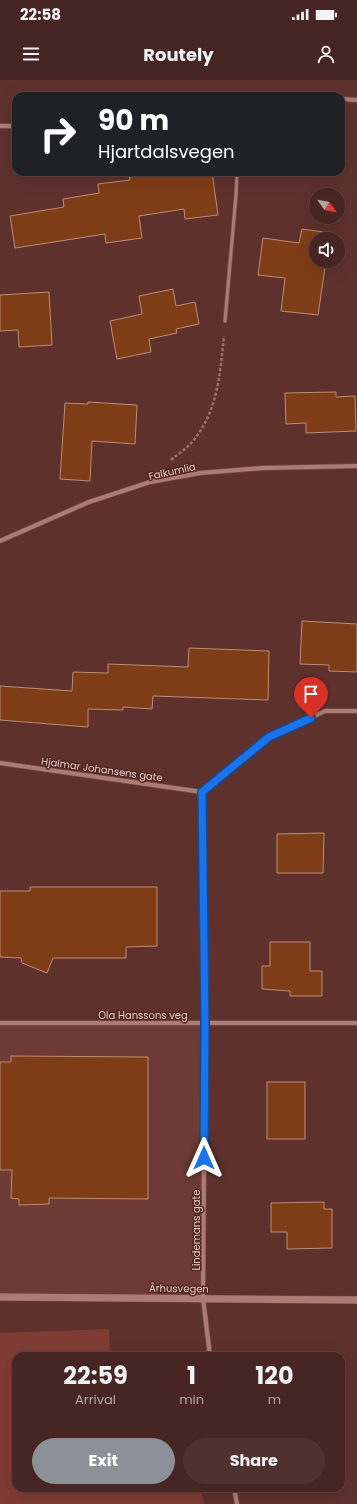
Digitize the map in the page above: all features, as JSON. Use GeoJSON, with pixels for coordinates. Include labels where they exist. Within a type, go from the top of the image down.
{"type":"FeatureCollection","features":[{"type":"Feature","properties":{"kind":"street"},"geometry":{"type":"LineString","coordinates":[[345,99],[357,100]]}},
{"type":"Feature","properties":{"kind":"street"},"geometry":{"type":"LineString","coordinates":[[0,126],[12,126]]}},
{"type":"Feature","properties":{"kind":"street","name":"Falkumlia"},"geometry":{"type":"LineString","coordinates":[[0,541],[89,502],[150,482],[200,473],[263,468],[357,466]]}},
{"type":"Feature","properties":{"kind":"street"},"geometry":{"type":"LineString","coordinates":[[202,792],[269,737],[325,711],[357,711]]}},
{"type":"Feature","properties":{"kind":"street","name":"Hjalmar Johansens gate"},"geometry":{"type":"LineString","coordinates":[[0,763],[202,792]]}},
{"type":"Feature","properties":{"kind":"street","name":"Lindemans gate"},"geometry":{"type":"LineString","coordinates":[[202,792],[205,1024],[203,1298],[210,1352]]}},
{"type":"Feature","properties":{"kind":"street","name":"Ola Hanssons veg"},"geometry":{"type":"LineString","coordinates":[[0,1023],[357,1023]]}},
{"type":"Feature","properties":{"kind":"street","name":"Århusvegen"},"geometry":{"type":"LineString","coordinates":[[0,1297],[357,1300]]}},
{"type":"Feature","properties":{"kind":"street"},"geometry":{"type":"LineString","coordinates":[[235,1492],[237,1504]]}},
{"type":"Feature","properties":{"kind":"lane"},"geometry":{"type":"LineString","coordinates":[[225,321],[237,176]]}},
{"type":"Feature","properties":{"kind":"path"},"geometry":{"type":"LineString","coordinates":[[150,482],[192,442],[208,419],[217,394],[225,321]]}},
{"type":"Feature","properties":{"kind":"shaded area"},"geometry":{"type":"Polygon","coordinates":[[[0,1023],[205,1024],[203,1298],[116,1297],[0,1302],[0,1023]]]}},
{"type":"Feature","properties":{"kind":"shaded area"},"geometry":{"type":"Polygon","coordinates":[[[109,1329],[110,1352],[12,1352],[12,1492],[202,1492],[204,1504],[0,1504],[0,1333],[109,1329]]]}},
{"type":"Feature","properties":{"kind":"building"},"geometry":{"type":"Polygon","coordinates":[[[130,176],[213,176],[218,215],[185,219],[184,209],[139,216],[142,238],[106,243],[105,234],[15,248],[10,216],[64,207],[63,199],[99,193],[98,184],[130,180],[130,176]]]}},
{"type":"Feature","properties":{"kind":"building"},"geometry":{"type":"Polygon","coordinates":[[[302,229],[323,232],[309,232],[309,268],[325,268],[318,315],[281,311],[285,278],[258,275],[263,238],[299,243],[302,229]]]}},
{"type":"Feature","properties":{"kind":"building"},"geometry":{"type":"Polygon","coordinates":[[[173,289],[176,306],[195,302],[199,324],[176,329],[177,333],[149,339],[151,352],[117,359],[110,321],[142,314],[139,296],[173,289]]]}},
{"type":"Feature","properties":{"kind":"building"},"geometry":{"type":"Polygon","coordinates":[[[49,292],[52,345],[19,347],[18,330],[0,331],[0,295],[49,292]]]}},
{"type":"Feature","properties":{"kind":"building"},"geometry":{"type":"Polygon","coordinates":[[[336,392],[336,397],[355,396],[356,431],[306,433],[306,423],[286,424],[285,393],[336,392]]]}},
{"type":"Feature","properties":{"kind":"building"},"geometry":{"type":"Polygon","coordinates":[[[88,402],[137,405],[135,444],[92,441],[90,481],[60,479],[65,403],[88,404],[88,402]]]}},
{"type":"Feature","properties":{"kind":"building"},"geometry":{"type":"Polygon","coordinates":[[[302,621],[357,624],[357,672],[329,671],[329,665],[300,664],[302,621]]]}},
{"type":"Feature","properties":{"kind":"building"},"geometry":{"type":"Polygon","coordinates":[[[189,648],[269,651],[268,700],[153,696],[152,709],[123,707],[123,710],[88,709],[88,727],[0,720],[0,686],[72,691],[73,672],[108,673],[108,664],[188,667],[189,648]]]}},
{"type":"Feature","properties":{"kind":"building"},"geometry":{"type":"Polygon","coordinates":[[[324,833],[323,873],[277,873],[277,834],[324,833]]]}},
{"type":"Feature","properties":{"kind":"building"},"geometry":{"type":"Polygon","coordinates":[[[30,887],[157,887],[157,946],[126,947],[126,958],[53,958],[47,973],[22,963],[21,958],[0,957],[0,891],[30,891],[30,887]]]}},
{"type":"Feature","properties":{"kind":"building"},"geometry":{"type":"Polygon","coordinates":[[[270,942],[310,942],[310,971],[322,971],[322,996],[290,996],[290,991],[262,989],[262,966],[270,966],[270,942]]]}},
{"type":"Feature","properties":{"kind":"building"},"geometry":{"type":"Polygon","coordinates":[[[11,1056],[148,1057],[148,1199],[49,1198],[49,1204],[19,1205],[19,1199],[11,1198],[12,1170],[0,1170],[0,1062],[11,1062],[11,1056]]]}},
{"type":"Feature","properties":{"kind":"building"},"geometry":{"type":"Polygon","coordinates":[[[267,1082],[305,1082],[305,1139],[267,1139],[267,1082]]]}},
{"type":"Feature","properties":{"kind":"building"},"geometry":{"type":"Polygon","coordinates":[[[324,1202],[324,1209],[332,1209],[332,1248],[287,1249],[287,1232],[271,1232],[271,1203],[324,1202]]]}},
{"type":"Feature","properties":{"kind":"route"},"geometry":{"type":"LineString","coordinates":[[204,1158],[205,1024],[202,792],[269,737],[311,718]]}}]}
